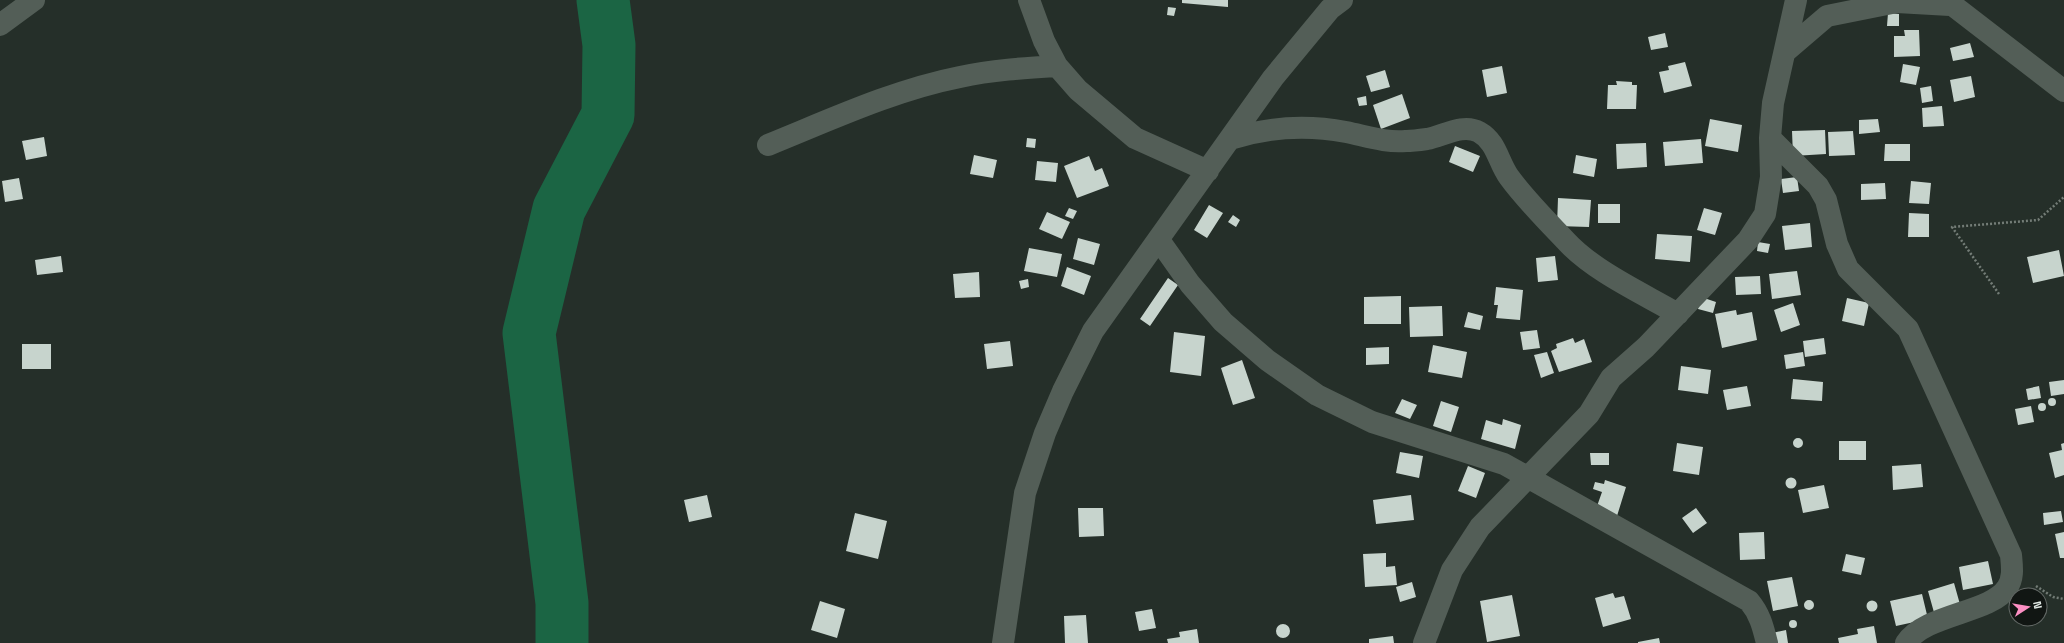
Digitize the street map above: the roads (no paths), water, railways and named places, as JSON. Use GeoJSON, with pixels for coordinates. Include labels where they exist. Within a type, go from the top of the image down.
{"type":"FeatureCollection","features":[{"type":"Feature","properties":{"kind":"street"},"geometry":{"type":"LineString","coordinates":[[0,25],[34,0]]}},
{"type":"Feature","properties":{"kind":"street"},"geometry":{"type":"LineString","coordinates":[[1029,0],[1044,41],[1057,66],[1078,90],[1135,138],[1208,171]]}},
{"type":"Feature","properties":{"kind":"street"},"geometry":{"type":"LineString","coordinates":[[1004,643],[1025,493],[1045,433],[1063,391],[1092,331],[1159,240],[1295,49],[1330,9],[1342,0]]}},
{"type":"Feature","properties":{"kind":"street"},"geometry":{"type":"LineString","coordinates":[[1424,643],[1452,570],[1480,527],[1589,414],[1611,378],[1646,347],[1748,240],[1765,214],[1771,177],[1770,138],[1773,103],[1796,0]]}},
{"type":"Feature","properties":{"kind":"street"},"geometry":{"type":"LineString","coordinates":[[1785,52],[1828,16],[1897,2],[1948,3],[2032,65],[2064,92]]}},
{"type":"Feature","properties":{"kind":"street"},"geometry":{"type":"LineString","coordinates":[[768,145],[858,109],[914,89],[959,77],[1001,70],[1057,66]]}},
{"type":"Feature","properties":{"kind":"street"},"geometry":{"type":"LineString","coordinates":[[1230,139],[1254,131],[1283,128],[1315,128],[1346,132],[1375,139],[1402,142],[1428,139],[1448,131],[1478,131],[1491,140],[1512,181],[1566,242],[1603,271],[1678,314]]}},
{"type":"Feature","properties":{"kind":"street"},"geometry":{"type":"LineString","coordinates":[[1770,138],[1818,186],[1826,200],[1837,244],[1848,269],[1908,330],[2011,555],[2013,573],[2007,588],[1996,598],[1923,628],[1910,637],[1906,643]]}},
{"type":"Feature","properties":{"kind":"street"},"geometry":{"type":"LineString","coordinates":[[1159,240],[1190,284],[1223,322],[1267,360],[1317,395],[1372,422],[1504,464],[1749,601],[1761,620],[1767,643]]}},
{"type":"Feature","properties":{"kind":"waterway"},"geometry":{"type":"LineString","coordinates":[[562,643],[562,603],[529,333],[559,209],[608,115],[609,45],[603,0]]}}]}
